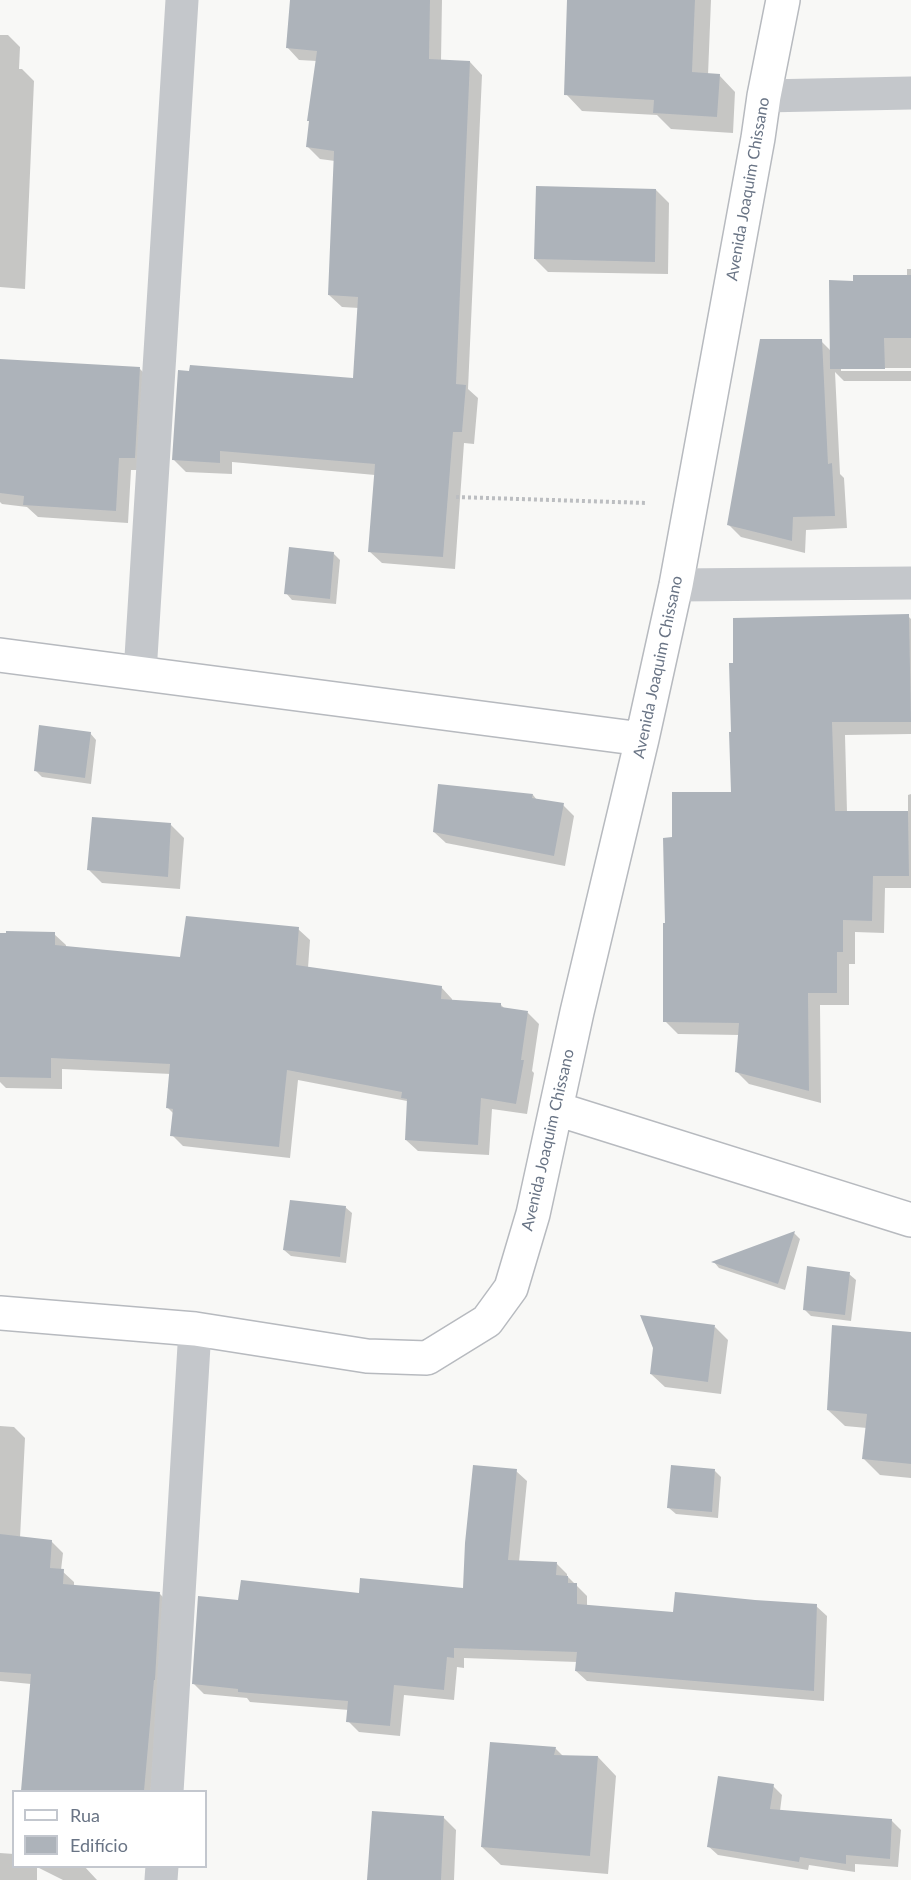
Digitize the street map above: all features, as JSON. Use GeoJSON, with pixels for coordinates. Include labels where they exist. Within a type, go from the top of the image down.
{"type":"FeatureCollection","features":[{"type":"Feature","properties":{"kind":"street"},"geometry":{"type":"LineString","coordinates":[[140,674],[182,0]]}},
{"type":"Feature","properties":{"kind":"street","name":"Avenida Joaquim Chissano"},"geometry":{"type":"LineString","coordinates":[[195,1329],[367,1356],[427,1358],[487,1321],[511,1288],[533,1214],[577,1012],[642,740],[676,585],[783,0]]}},
{"type":"Feature","properties":{"kind":"street"},"geometry":{"type":"LineString","coordinates":[[764,96],[911,93]]}},
{"type":"Feature","properties":{"kind":"street"},"geometry":{"type":"LineString","coordinates":[[676,585],[911,584]]}},
{"type":"Feature","properties":{"kind":"street"},"geometry":{"type":"LineString","coordinates":[[0,656],[642,740]]}},
{"type":"Feature","properties":{"kind":"street"},"geometry":{"type":"LineString","coordinates":[[557,1109],[911,1220]]}},
{"type":"Feature","properties":{"kind":"street"},"geometry":{"type":"LineString","coordinates":[[0,1313],[195,1329],[167,1790]]}},
{"type":"Feature","properties":{"kind":"path"},"geometry":{"type":"LineString","coordinates":[[456,497],[691,505]]}},
{"type":"Feature","properties":{"kind":"building"},"geometry":{"type":"Polygon","coordinates":[[[290,0],[430,0],[429,59],[470,61],[456,384],[466,385],[462,432],[453,432],[443,557],[368,552],[375,464],[220,451],[220,463],[172,460],[178,370],[189,371],[190,365],[353,378],[358,297],[328,295],[334,151],[306,147],[309,121],[307,121],[317,51],[286,48],[290,0]]]}},
{"type":"Feature","properties":{"kind":"building"},"geometry":{"type":"Polygon","coordinates":[[[567,0],[695,0],[692,72],[720,74],[717,117],[653,113],[654,100],[564,95],[567,0]]]}},
{"type":"Feature","properties":{"kind":"building"},"geometry":{"type":"Polygon","coordinates":[[[536,186],[656,189],[655,262],[534,259],[536,186]]]}},
{"type":"Feature","properties":{"kind":"building"},"geometry":{"type":"Polygon","coordinates":[[[853,275],[911,275],[911,338],[884,338],[885,369],[830,369],[829,280],[853,281],[853,275]]]}},
{"type":"Feature","properties":{"kind":"building"},"geometry":{"type":"Polygon","coordinates":[[[760,339],[822,339],[828,464],[832,463],[835,516],[793,517],[792,541],[727,525],[760,339]]]}},
{"type":"Feature","properties":{"kind":"building"},"geometry":{"type":"Polygon","coordinates":[[[0,359],[140,367],[135,458],[119,458],[116,511],[23,505],[24,496],[0,493],[0,359]]]}},
{"type":"Feature","properties":{"kind":"building"},"geometry":{"type":"Polygon","coordinates":[[[289,547],[334,552],[330,599],[284,594],[289,547]]]}},
{"type":"Feature","properties":{"kind":"building"},"geometry":{"type":"Polygon","coordinates":[[[909,614],[911,722],[832,722],[835,811],[908,811],[909,876],[873,876],[872,921],[843,920],[843,952],[837,952],[837,993],[808,993],[809,1091],[735,1072],[739,1023],[663,1022],[663,923],[665,923],[663,838],[672,837],[672,792],[731,792],[729,663],[733,663],[733,618],[909,614]]]}},
{"type":"Feature","properties":{"kind":"building"},"geometry":{"type":"Polygon","coordinates":[[[39,725],[91,732],[85,778],[34,771],[39,725]]]}},
{"type":"Feature","properties":{"kind":"building"},"geometry":{"type":"Polygon","coordinates":[[[438,784],[533,794],[532,798],[564,803],[554,856],[433,832],[438,784]]]}},
{"type":"Feature","properties":{"kind":"building"},"geometry":{"type":"Polygon","coordinates":[[[92,817],[171,823],[168,877],[87,870],[92,817]]]}},
{"type":"Feature","properties":{"kind":"building"},"geometry":{"type":"Polygon","coordinates":[[[186,916],[299,927],[296,965],[442,986],[441,999],[501,1003],[501,1007],[528,1011],[521,1060],[524,1060],[516,1104],[481,1098],[478,1145],[405,1140],[407,1099],[401,1098],[402,1092],[287,1070],[279,1147],[170,1136],[173,1109],[166,1108],[170,1064],[51,1058],[51,1078],[0,1077],[0,933],[6,933],[6,931],[55,932],[55,945],[180,957],[186,916]]]}},
{"type":"Feature","properties":{"kind":"building"},"geometry":{"type":"Polygon","coordinates":[[[290,1200],[346,1206],[340,1257],[283,1250],[290,1200]]]}},
{"type":"Feature","properties":{"kind":"building"},"geometry":{"type":"Polygon","coordinates":[[[795,1231],[778,1284],[711,1262],[795,1231]]]}},
{"type":"Feature","properties":{"kind":"building"},"geometry":{"type":"Polygon","coordinates":[[[807,1266],[850,1272],[845,1315],[803,1310],[807,1266]]]}},
{"type":"Feature","properties":{"kind":"building"},"geometry":{"type":"Polygon","coordinates":[[[640,1315],[715,1325],[708,1382],[650,1374],[653,1348],[640,1315]]]}},
{"type":"Feature","properties":{"kind":"building"},"geometry":{"type":"Polygon","coordinates":[[[832,1325],[911,1332],[911,1464],[862,1459],[867,1414],[827,1410],[832,1325]]]}},
{"type":"Feature","properties":{"kind":"building"},"geometry":{"type":"Polygon","coordinates":[[[473,1465],[517,1469],[508,1560],[557,1562],[556,1575],[568,1576],[568,1583],[577,1583],[577,1604],[673,1612],[675,1592],[817,1604],[814,1691],[575,1671],[577,1652],[454,1648],[454,1658],[447,1657],[444,1690],[394,1685],[390,1726],[346,1722],[348,1701],[238,1692],[238,1689],[192,1684],[198,1596],[238,1600],[241,1580],[359,1593],[360,1578],[463,1588],[473,1465]]]}},
{"type":"Feature","properties":{"kind":"building"},"geometry":{"type":"Polygon","coordinates":[[[671,1465],[715,1469],[712,1512],[667,1508],[671,1465]]]}},
{"type":"Feature","properties":{"kind":"building"},"geometry":{"type":"Polygon","coordinates":[[[0,1534],[52,1540],[50,1568],[64,1569],[63,1584],[160,1592],[155,1680],[144,1790],[21,1790],[31,1674],[0,1672],[0,1534]]]}},
{"type":"Feature","properties":{"kind":"building"},"geometry":{"type":"Polygon","coordinates":[[[490,1742],[556,1747],[554,1755],[598,1756],[590,1856],[481,1847],[490,1742]]]}},
{"type":"Feature","properties":{"kind":"building"},"geometry":{"type":"Polygon","coordinates":[[[718,1776],[774,1784],[770,1809],[892,1819],[890,1859],[846,1855],[846,1864],[800,1857],[799,1862],[707,1847],[718,1776]]]}},
{"type":"Feature","properties":{"kind":"building"},"geometry":{"type":"Polygon","coordinates":[[[372,1811],[444,1816],[441,1880],[367,1880],[372,1811]]]}}]}
